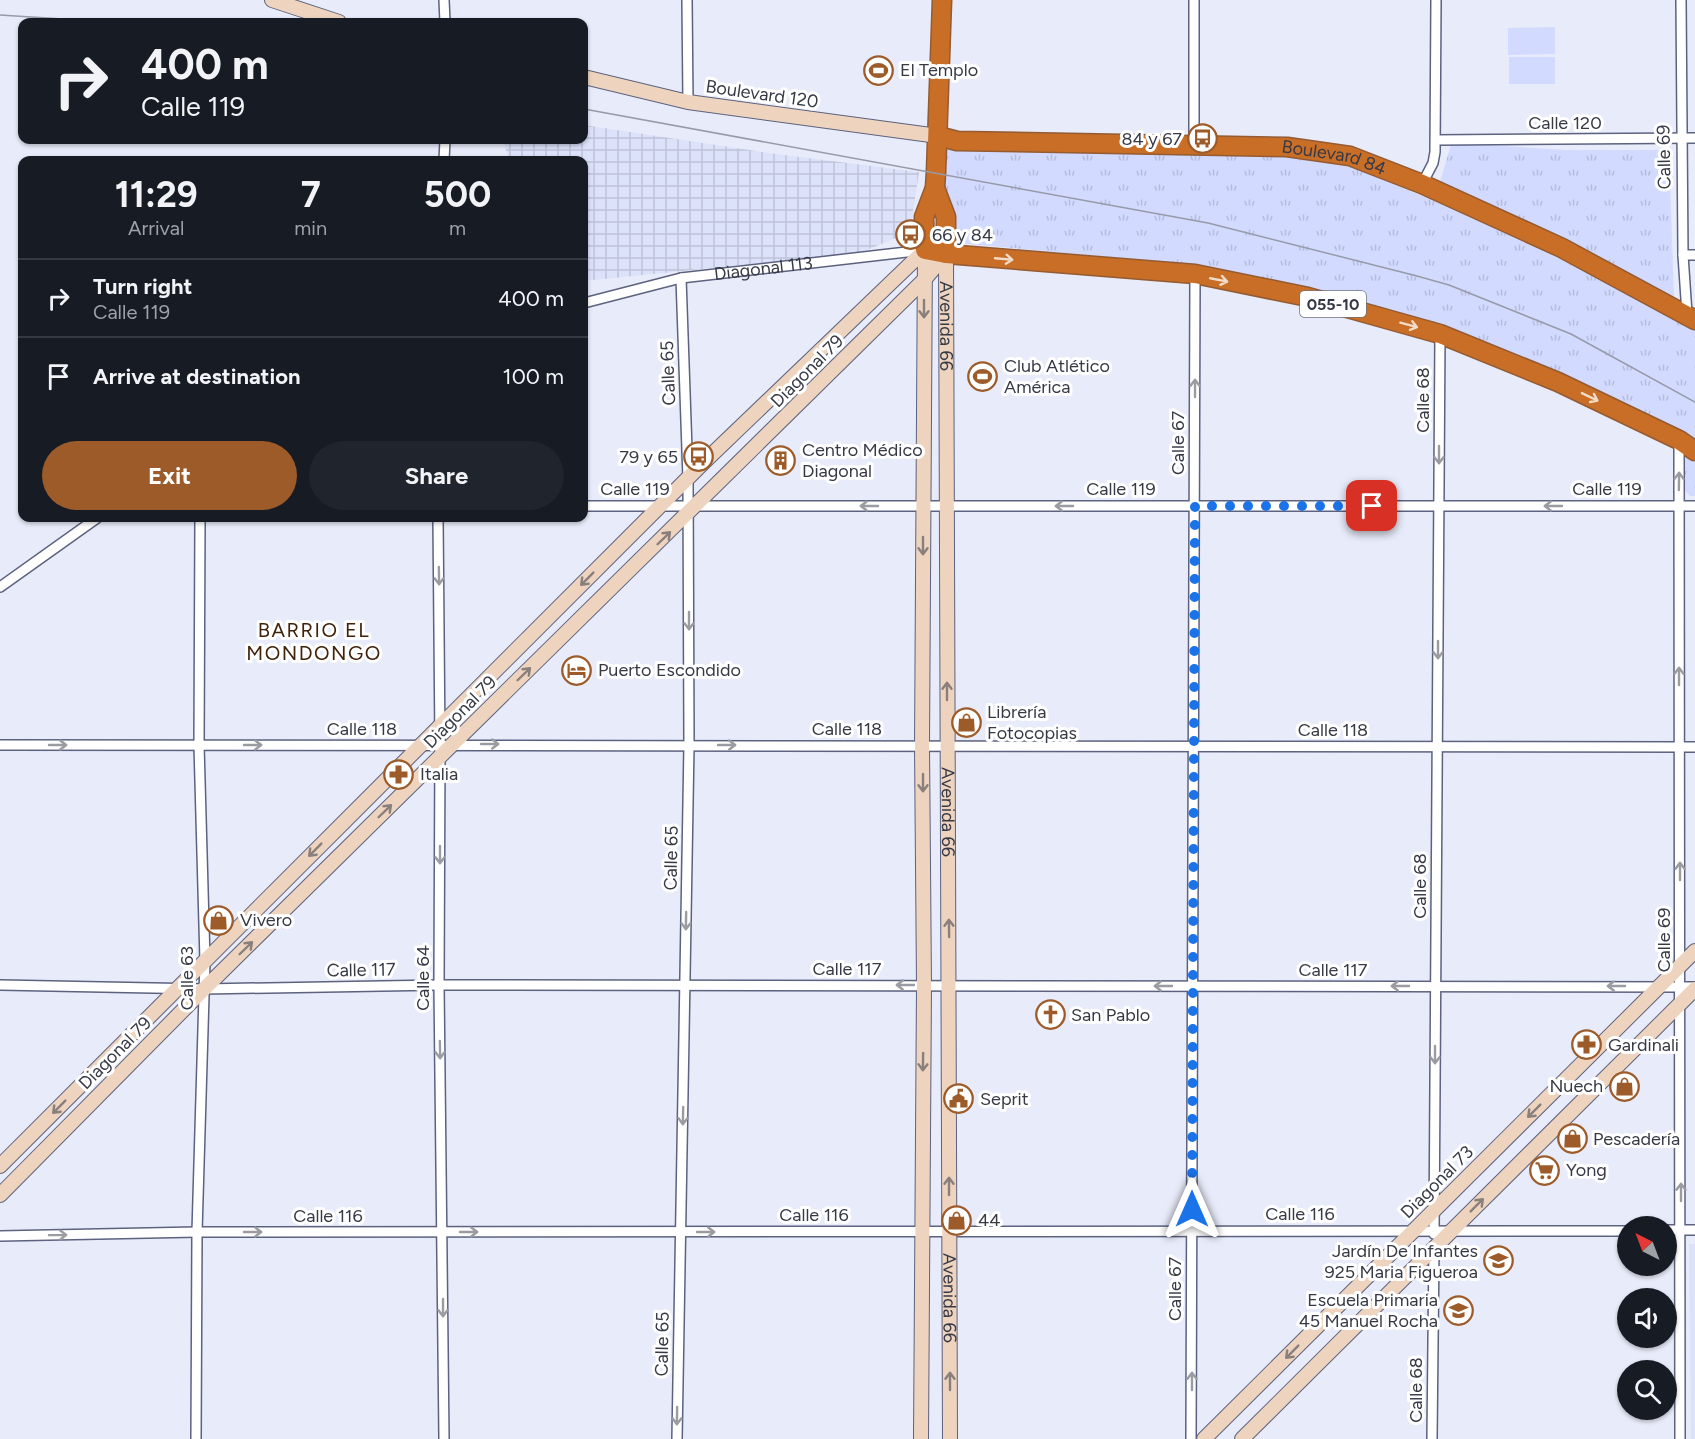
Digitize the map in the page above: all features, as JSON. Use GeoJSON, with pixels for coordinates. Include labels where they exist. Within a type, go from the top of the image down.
{"type":"FeatureCollection","features":[{"type":"Feature","properties":{"kind":"highway","name":"Avenida 66"},"geometry":{"type":"LineString","coordinates":[[925,250],[924,217],[935,188],[942,0]]}},
{"type":"Feature","properties":{"kind":"highway","name":"Boulevard 84"},"geometry":{"type":"LineString","coordinates":[[938,136],[957,141],[1287,147],[1350,156],[1422,183],[1562,248],[1691,317]]}},
{"type":"Feature","properties":{"kind":"highway","name":"Avenida 66"},"geometry":{"type":"LineString","coordinates":[[935,188],[946,217],[946,254]]}},
{"type":"Feature","properties":{"kind":"highway","name":"Diagonal 113"},"geometry":{"type":"LineString","coordinates":[[925,250],[946,254]]}},
{"type":"Feature","properties":{"kind":"highway","name":"055-10"},"geometry":{"type":"LineString","coordinates":[[946,254],[1195,274],[1308,297],[1440,334],[1558,382],[1679,440],[1695,451]]}},
{"type":"Feature","properties":{"kind":"main road"},"geometry":{"type":"LineString","coordinates":[[272,0],[327,18]]}},
{"type":"Feature","properties":{"kind":"main road","name":"Boulevard 120"},"geometry":{"type":"LineString","coordinates":[[588,78],[688,102],[938,136]]}},
{"type":"Feature","properties":{"kind":"main road","name":"Avenida 66"},"geometry":{"type":"LineString","coordinates":[[921,1439],[925,250]]}},
{"type":"Feature","properties":{"kind":"main road","name":"Diagonal 79"},"geometry":{"type":"LineString","coordinates":[[0,1166],[688,479],[925,250]]}},
{"type":"Feature","properties":{"kind":"main road","name":"Avenida 66"},"geometry":{"type":"LineString","coordinates":[[946,254],[950,1439]]}},
{"type":"Feature","properties":{"kind":"main road","name":"Diagonal 79"},"geometry":{"type":"LineString","coordinates":[[0,1195],[444,749],[924,280],[946,254]]}},
{"type":"Feature","properties":{"kind":"main road","name":"Diagonal 73"},"geometry":{"type":"LineString","coordinates":[[1204,1439],[1695,951]]}},
{"type":"Feature","properties":{"kind":"main road"},"geometry":{"type":"LineString","coordinates":[[1242,1439],[1695,988]]}},
{"type":"Feature","properties":{"kind":"street"},"geometry":{"type":"LineString","coordinates":[[444,0],[445,18]]}},
{"type":"Feature","properties":{"kind":"street"},"geometry":{"type":"LineString","coordinates":[[687,0],[688,102]]}},
{"type":"Feature","properties":{"kind":"street"},"geometry":{"type":"LineString","coordinates":[[1194,0],[1194,145]]}},
{"type":"Feature","properties":{"kind":"street"},"geometry":{"type":"LineString","coordinates":[[1422,183],[1433,163],[1436,140],[1436,0]]}},
{"type":"Feature","properties":{"kind":"street","name":"Calle 69"},"geometry":{"type":"LineString","coordinates":[[1681,0],[1680,138],[1683,255],[1691,317]]}},
{"type":"Feature","properties":{"kind":"street","name":"Calle 120"},"geometry":{"type":"LineString","coordinates":[[1436,140],[1695,138]]}},
{"type":"Feature","properties":{"kind":"street","name":"Diagonal 113"},"geometry":{"type":"LineString","coordinates":[[588,302],[681,278],[925,250]]}},
{"type":"Feature","properties":{"kind":"street"},"geometry":{"type":"LineString","coordinates":[[1683,255],[1695,255]]}},
{"type":"Feature","properties":{"kind":"street","name":"Calle 67"},"geometry":{"type":"LineString","coordinates":[[1191,1439],[1195,274]]}},
{"type":"Feature","properties":{"kind":"street","name":"Calle 65"},"geometry":{"type":"LineString","coordinates":[[677,1439],[691,508],[681,278]]}},
{"type":"Feature","properties":{"kind":"street","name":"Calle 68"},"geometry":{"type":"LineString","coordinates":[[1432,1439],[1440,334]]}},
{"type":"Feature","properties":{"kind":"street","name":"Calle 69"},"geometry":{"type":"LineString","coordinates":[[1679,440],[1682,1230],[1680,1439]]}},
{"type":"Feature","properties":{"kind":"street","name":"Calle 119"},"geometry":{"type":"LineString","coordinates":[[588,506],[691,508],[1695,506]]}},
{"type":"Feature","properties":{"kind":"street"},"geometry":{"type":"LineString","coordinates":[[0,587],[91,522]]}},
{"type":"Feature","properties":{"kind":"street","name":"Calle 63"},"geometry":{"type":"LineString","coordinates":[[196,1439],[197,1232],[204,988],[199,745],[200,522]]}},
{"type":"Feature","properties":{"kind":"street","name":"Calle 64"},"geometry":{"type":"LineString","coordinates":[[438,522],[440,726],[444,749],[439,985],[444,1439]]}},
{"type":"Feature","properties":{"kind":"street","name":"Calle 118"},"geometry":{"type":"LineString","coordinates":[[0,745],[420,746],[444,749],[689,746],[1695,747]]}},
{"type":"Feature","properties":{"kind":"street","name":"Calle 117"},"geometry":{"type":"LineString","coordinates":[[0,985],[178,988],[439,985],[1695,988]]}},
{"type":"Feature","properties":{"kind":"street"},"geometry":{"type":"LineString","coordinates":[[1677,1230],[1695,1230]]}},
{"type":"Feature","properties":{"kind":"street","name":"Calle 116"},"geometry":{"type":"LineString","coordinates":[[0,1236],[197,1232],[1617,1231]]}},
{"type":"Feature","properties":{"kind":"shaded area"},"geometry":{"type":"Polygon","coordinates":[[[588,126],[776,154],[919,172],[910,232],[860,253],[588,281],[588,156],[508,156],[504,144],[588,144],[588,126]]]}},
{"type":"Feature","properties":{"kind":"shaded area"},"geometry":{"type":"Polygon","coordinates":[[[1689,1244],[1695,1244],[1695,1439],[1691,1439],[1689,1244]]]}},
{"type":"Feature","properties":{"kind":"green space"},"geometry":{"type":"Polygon","coordinates":[[[1555,27],[1555,54],[1508,55],[1508,28],[1555,27]]]}},
{"type":"Feature","properties":{"kind":"green space"},"geometry":{"type":"Polygon","coordinates":[[[1509,57],[1555,57],[1555,84],[1509,84],[1509,57]]]}},
{"type":"Feature","properties":{"kind":"green space"},"geometry":{"type":"Polygon","coordinates":[[[1451,145],[1565,150],[1669,150],[1674,298],[1439,185],[1451,145]]]}},
{"type":"Feature","properties":{"kind":"green space"},"geometry":{"type":"Polygon","coordinates":[[[947,150],[1288,157],[1350,166],[1436,202],[1558,258],[1695,331],[1695,442],[1424,319],[1207,266],[957,243],[955,214],[944,185],[947,150]]]}},
{"type":"Feature","properties":{"kind":"green space"},"geometry":{"type":"Polygon","coordinates":[[[1683,455],[1695,463],[1695,496],[1690,496],[1683,488],[1683,455]]]}},
{"type":"Feature","properties":{"kind":"tram line"},"geometry":{"type":"LineString","coordinates":[[0,15],[47,18]]}},
{"type":"Feature","properties":{"kind":"tram line"},"geometry":{"type":"LineString","coordinates":[[588,110],[1208,223],[1417,276],[1449,285],[1571,334],[1695,402]]}},
{"type":"Feature","properties":{"kind":"place","name":"El Templo"},"geometry":{"type":"Point","coordinates":[879,70]}},
{"type":"Feature","properties":{"kind":"place","name":"84 y 67"},"geometry":{"type":"Point","coordinates":[1203,139]}},
{"type":"Feature","properties":{"kind":"place","name":"66 y 84"},"geometry":{"type":"Point","coordinates":[911,235]}},
{"type":"Feature","properties":{"kind":"place","name":"Club Atlético América"},"geometry":{"type":"Point","coordinates":[983,376]}},
{"type":"Feature","properties":{"kind":"place","name":"79 y 65"},"geometry":{"type":"Point","coordinates":[699,457]}},
{"type":"Feature","properties":{"kind":"place","name":"Centro Médico Diagonal"},"geometry":{"type":"Point","coordinates":[781,460]}},
{"type":"Feature","properties":{"kind":"place","name":"Puerto Escondido"},"geometry":{"type":"Point","coordinates":[577,670]}},
{"type":"Feature","properties":{"kind":"place","name":"Librería Fotocopias"},"geometry":{"type":"Point","coordinates":[966,722]}},
{"type":"Feature","properties":{"kind":"place","name":"Italia"},"geometry":{"type":"Point","coordinates":[399,774]}},
{"type":"Feature","properties":{"kind":"place","name":"Vivero"},"geometry":{"type":"Point","coordinates":[219,920]}},
{"type":"Feature","properties":{"kind":"place","name":"San Pablo"},"geometry":{"type":"Point","coordinates":[1050,1015]}},
{"type":"Feature","properties":{"kind":"place","name":"Gardinali"},"geometry":{"type":"Point","coordinates":[1587,1045]}},
{"type":"Feature","properties":{"kind":"place","name":"Nuech"},"geometry":{"type":"Point","coordinates":[1624,1086]}},
{"type":"Feature","properties":{"kind":"place","name":"Seprit"},"geometry":{"type":"Point","coordinates":[959,1099]}},
{"type":"Feature","properties":{"kind":"place","name":"Pescadería"},"geometry":{"type":"Point","coordinates":[1572,1139]}},
{"type":"Feature","properties":{"kind":"place","name":"Yong"},"geometry":{"type":"Point","coordinates":[1545,1170]}},
{"type":"Feature","properties":{"kind":"place","name":"44"},"geometry":{"type":"Point","coordinates":[957,1220]}},
{"type":"Feature","properties":{"kind":"place","name":"Jardín De Infantes 925 Maria Figueroa"},"geometry":{"type":"Point","coordinates":[1499,1261]}},
{"type":"Feature","properties":{"kind":"place","name":"Escuela Primaria 45 Manuel Rocha"},"geometry":{"type":"Point","coordinates":[1459,1310]}},
{"type":"Feature","properties":{"kind":"district","name":"BARRIO EL MONDONGO"},"geometry":{"type":"Point","coordinates":[314,642]}},
{"type":"Feature","properties":{"kind":"route"},"geometry":{"type":"LineString","coordinates":[[1192,1209],[1195,506],[1372,506]]}}]}
